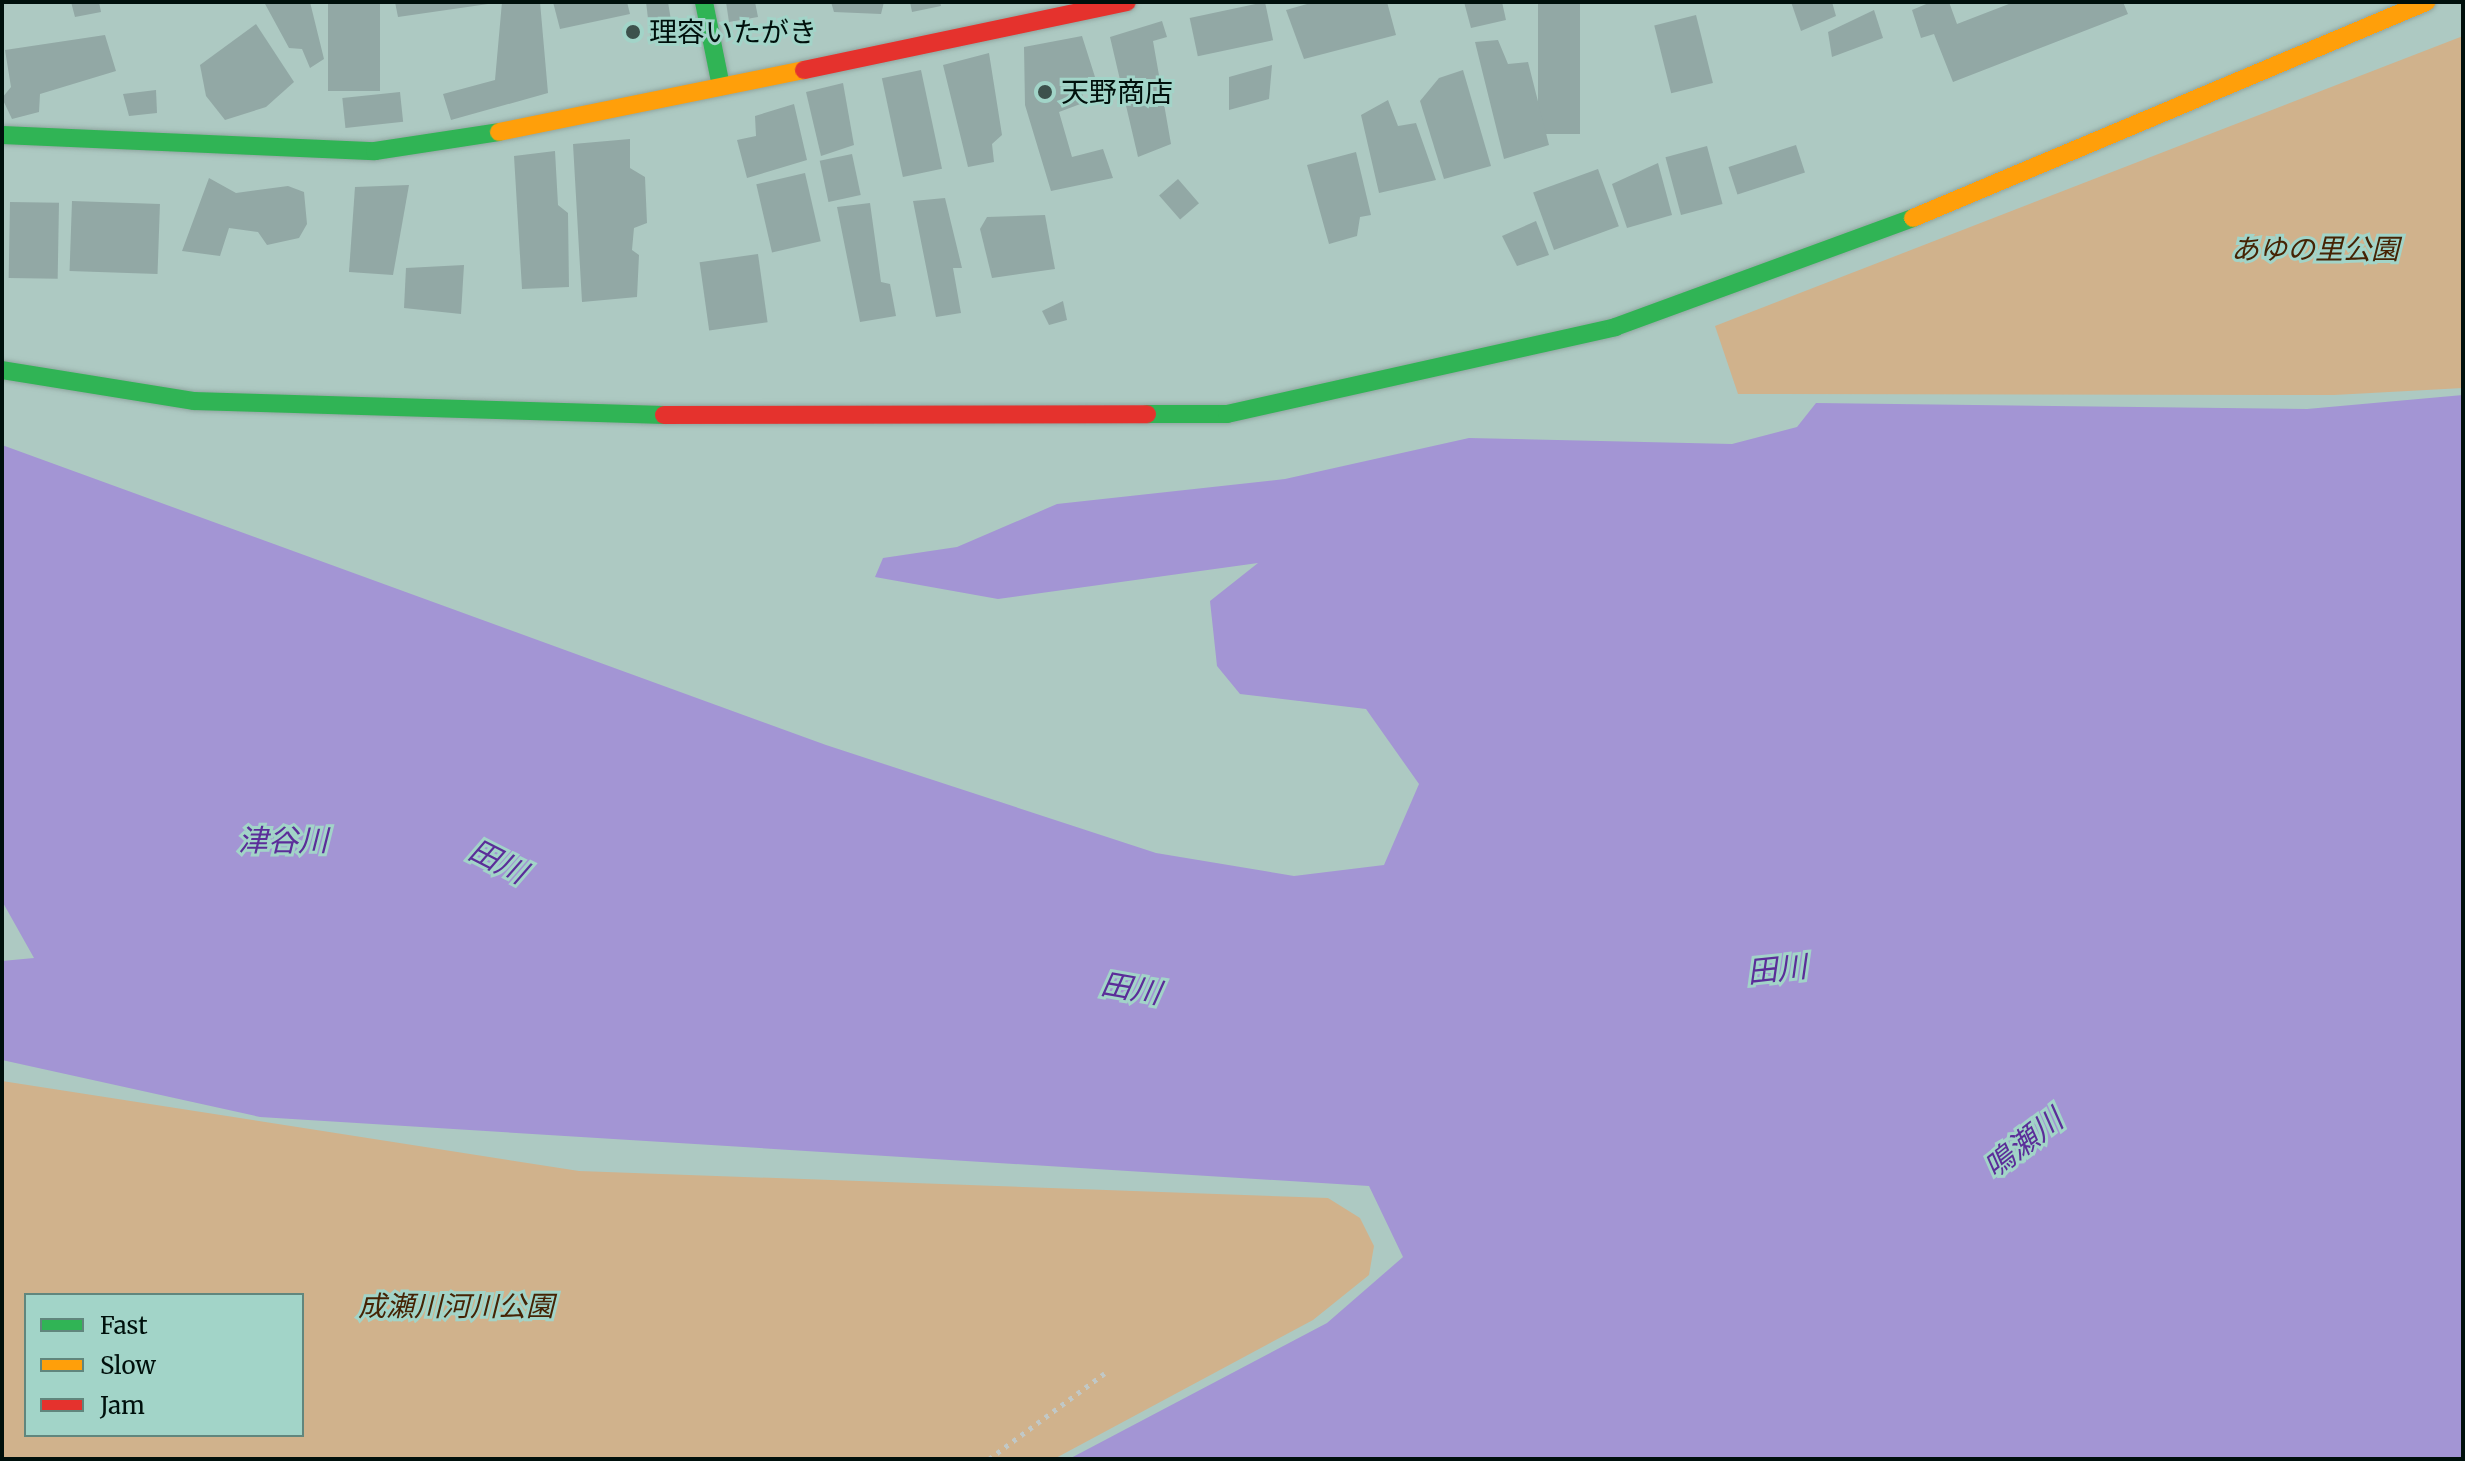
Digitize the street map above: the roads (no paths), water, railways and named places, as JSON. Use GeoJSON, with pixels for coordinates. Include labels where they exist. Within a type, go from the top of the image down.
{"type":"FeatureCollection","features":[{"type":"Feature","properties":{"kind":"street"},"geometry":{"type":"LineString","coordinates":[[704,2],[721,86]]}},
{"type":"Feature","properties":{"kind":"street"},"geometry":{"type":"LineString","coordinates":[[2,135],[375,151],[721,86],[1127,2]]}},
{"type":"Feature","properties":{"kind":"street"},"geometry":{"type":"LineString","coordinates":[[2,370],[209,402],[628,415],[1227,414],[1615,327],[1857,243],[2426,2]]}},
{"type":"Feature","properties":{"kind":"water"},"geometry":{"type":"Polygon","coordinates":[[[2463,395],[2463,1459],[1069,1459],[1327,1323],[1403,1257],[1369,1186],[260,1117],[2,1060],[2,961],[34,958],[2,901],[2,445],[826,745],[1156,853],[1294,876],[1384,865],[1419,784],[1366,709],[1240,694],[1217,666],[1210,601],[1258,563],[998,599],[875,577],[883,558],[957,547],[1057,504],[1285,479],[1469,438],[1732,444],[1797,427],[1816,403],[2307,409],[2463,395]]]}},
{"type":"Feature","properties":{"kind":"place","name":"理容いたがき"},"geometry":{"type":"Point","coordinates":[633,32]}},
{"type":"Feature","properties":{"kind":"place","name":"天野商店"},"geometry":{"type":"Point","coordinates":[1045,92]}},
{"type":"Feature","properties":{"kind":"park label","name":"あゆの里公園"},"geometry":{"type":"Point","coordinates":[2315,249]}},
{"type":"Feature","properties":{"kind":"park label","name":"成瀬川河川公園"},"geometry":{"type":"Point","coordinates":[456,1306]}},
{"type":"Feature","properties":{"kind":"water label","name":"津谷川"},"geometry":{"type":"Point","coordinates":[283,840]}},
{"type":"Feature","properties":{"kind":"water label","name":"田川"},"geometry":{"type":"Point","coordinates":[498,861]}},
{"type":"Feature","properties":{"kind":"water label","name":"田川"},"geometry":{"type":"Point","coordinates":[1777,969]}},
{"type":"Feature","properties":{"kind":"water label","name":"田川"},"geometry":{"type":"Point","coordinates":[1131,988]}},
{"type":"Feature","properties":{"kind":"water label","name":"鳴瀬川"},"geometry":{"type":"Point","coordinates":[2023,1143]}}]}
